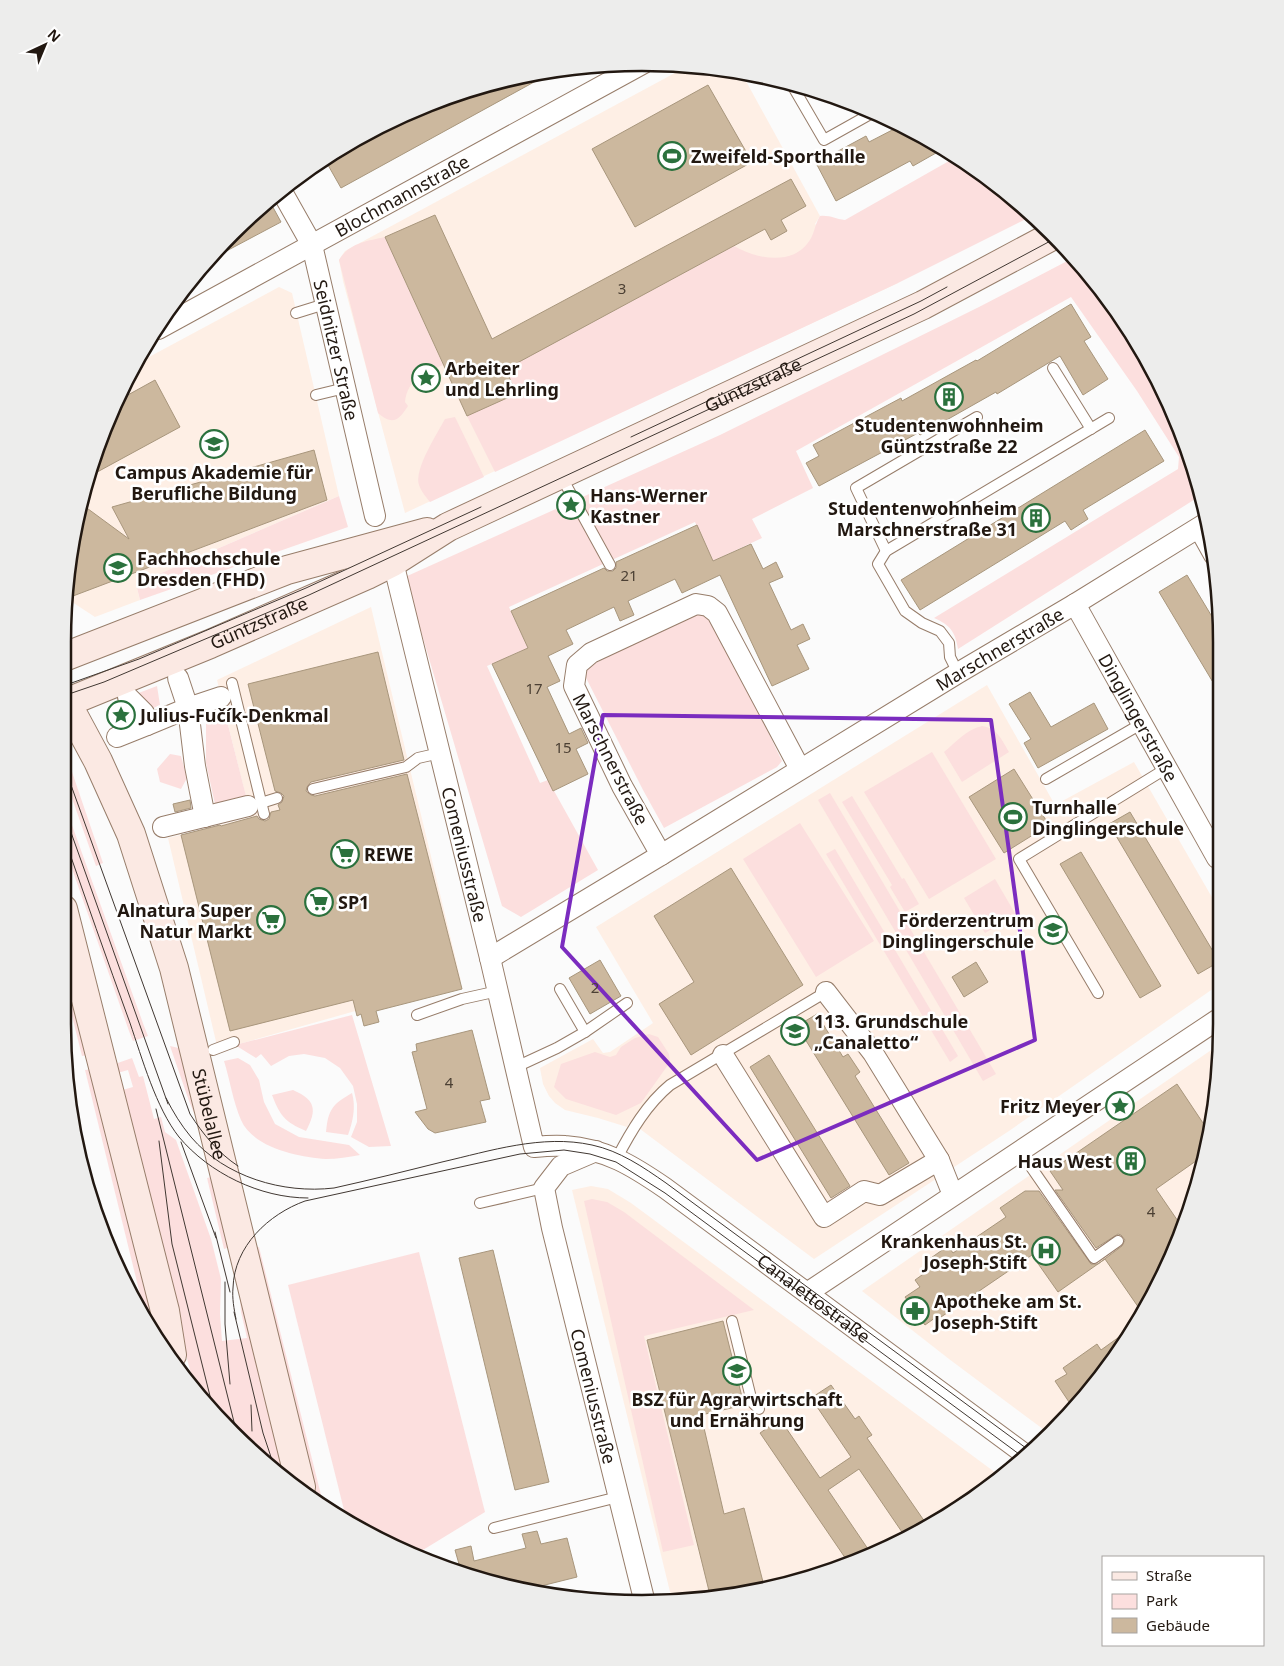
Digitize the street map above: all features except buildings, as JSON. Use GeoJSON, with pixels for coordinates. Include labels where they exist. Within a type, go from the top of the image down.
{"type":"FeatureCollection","features":[{"type":"Feature","properties":{"kind":"main road","name":"Güntzstraße"},"geometry":{"type":"LineString","coordinates":[[71,699],[210,644],[393,562],[448,527],[923,305],[1047,239]]}},
{"type":"Feature","properties":{"kind":"main road","name":"Güntzstraße"},"geometry":{"type":"LineString","coordinates":[[71,654],[288,570],[385,542],[448,527]]}},
{"type":"Feature","properties":{"kind":"main road","name":"Stübelallee"},"geometry":{"type":"LineString","coordinates":[[71,711],[92,748],[131,834],[174,968],[299,1480]]}},
{"type":"Feature","properties":{"kind":"main road"},"geometry":{"type":"LineString","coordinates":[[71,941],[165,1311],[171,1346]]}},
{"type":"Feature","properties":{"kind":"street","name":"Blochmannstraße"},"geometry":{"type":"LineString","coordinates":[[168,323],[629,71]]}},
{"type":"Feature","properties":{"kind":"street","name":"Seidnitzer Straße"},"geometry":{"type":"LineString","coordinates":[[285,197],[312,245],[375,516]]}},
{"type":"Feature","properties":{"kind":"street","name":"Marschnerstraße"},"geometry":{"type":"LineString","coordinates":[[490,958],[1201,526]]}},
{"type":"Feature","properties":{"kind":"street","name":"Comeniusstraße"},"geometry":{"type":"LineString","coordinates":[[393,562],[498,991],[534,1147]]}},
{"type":"Feature","properties":{"kind":"street","name":"Marschnerstraße"},"geometry":{"type":"LineString","coordinates":[[662,855],[622,786],[574,686],[577,665],[591,653],[696,604],[708,606],[717,613],[800,769]]}},
{"type":"Feature","properties":{"kind":"street","name":"Dinglingerstraße"},"geometry":{"type":"LineString","coordinates":[[1075,604],[1213,852]]}},
{"type":"Feature","properties":{"kind":"street"},"geometry":{"type":"LineString","coordinates":[[178,678],[188,708],[195,766],[205,817]]}},
{"type":"Feature","properties":{"kind":"street"},"geometry":{"type":"LineString","coordinates":[[117,737],[226,690]]}},
{"type":"Feature","properties":{"kind":"street"},"geometry":{"type":"LineString","coordinates":[[128,697],[144,713],[147,725]]}},
{"type":"Feature","properties":{"kind":"street"},"geometry":{"type":"LineString","coordinates":[[163,827],[205,817],[258,808]]}},
{"type":"Feature","properties":{"kind":"street"},"geometry":{"type":"LineString","coordinates":[[826,992],[873,1053],[939,1160],[953,1195]]}},
{"type":"Feature","properties":{"kind":"street"},"geometry":{"type":"LineString","coordinates":[[807,1293],[1213,1022]]}},
{"type":"Feature","properties":{"kind":"street"},"geometry":{"type":"LineString","coordinates":[[723,1055],[824,1217],[864,1191],[880,1195],[939,1160]]}},
{"type":"Feature","properties":{"kind":"street","name":"Canalettostraße"},"geometry":{"type":"LineString","coordinates":[[534,1147],[564,1145],[596,1151],[617,1158],[666,1188],[1020,1451]]}},
{"type":"Feature","properties":{"kind":"street"},"geometry":{"type":"LineString","coordinates":[[544,1188],[561,1166],[596,1151]]}},
{"type":"Feature","properties":{"kind":"street","name":"Comeniusstraße"},"geometry":{"type":"LineString","coordinates":[[544,1188],[554,1238],[643,1595]]}},
{"type":"Feature","properties":{"kind":"lane"},"geometry":{"type":"LineString","coordinates":[[797,93],[824,140],[865,117]]}},
{"type":"Feature","properties":{"kind":"lane"},"geometry":{"type":"LineString","coordinates":[[296,313],[325,304]]}},
{"type":"Feature","properties":{"kind":"lane"},"geometry":{"type":"LineString","coordinates":[[1053,368],[1091,428]]}},
{"type":"Feature","properties":{"kind":"lane"},"geometry":{"type":"LineString","coordinates":[[316,395],[345,388]]}},
{"type":"Feature","properties":{"kind":"lane"},"geometry":{"type":"LineString","coordinates":[[886,551],[856,488],[977,417]]}},
{"type":"Feature","properties":{"kind":"lane"},"geometry":{"type":"LineString","coordinates":[[958,673],[950,657],[949,643],[940,632],[922,623],[905,611],[878,564],[886,551],[1109,418]]}},
{"type":"Feature","properties":{"kind":"lane"},"geometry":{"type":"LineString","coordinates":[[560,474],[610,565]]}},
{"type":"Feature","properties":{"kind":"lane"},"geometry":{"type":"LineString","coordinates":[[226,690],[258,808],[277,798]]}},
{"type":"Feature","properties":{"kind":"lane"},"geometry":{"type":"LineString","coordinates":[[1046,779],[1142,724]]}},
{"type":"Feature","properties":{"kind":"lane"},"geometry":{"type":"LineString","coordinates":[[313,789],[406,767],[418,758],[440,753]]}},
{"type":"Feature","properties":{"kind":"lane"},"geometry":{"type":"LineString","coordinates":[[1098,994],[1019,859],[1167,768]]}},
{"type":"Feature","properties":{"kind":"lane"},"geometry":{"type":"LineString","coordinates":[[560,989],[585,1032]]}},
{"type":"Feature","properties":{"kind":"lane"},"geometry":{"type":"LineString","coordinates":[[417,1015],[462,999],[498,991]]}},
{"type":"Feature","properties":{"kind":"lane"},"geometry":{"type":"LineString","coordinates":[[617,1158],[647,1109],[670,1086],[826,992]]}},
{"type":"Feature","properties":{"kind":"lane"},"geometry":{"type":"LineString","coordinates":[[516,1067],[557,1048],[585,1032],[628,1003]]}},
{"type":"Feature","properties":{"kind":"lane"},"geometry":{"type":"LineString","coordinates":[[214,1050],[234,1042]]}},
{"type":"Feature","properties":{"kind":"lane"},"geometry":{"type":"LineString","coordinates":[[1020,1151],[1094,1258],[1118,1241]]}},
{"type":"Feature","properties":{"kind":"lane"},"geometry":{"type":"LineString","coordinates":[[480,1203],[544,1188]]}},
{"type":"Feature","properties":{"kind":"lane"},"geometry":{"type":"LineString","coordinates":[[732,1321],[752,1402],[759,1409]]}},
{"type":"Feature","properties":{"kind":"lane"},"geometry":{"type":"LineString","coordinates":[[494,1528],[618,1497]]}},
{"type":"Feature","properties":{"kind":"highlighted area"},"geometry":{"type":"Polygon","coordinates":[[[603,715],[991,720],[1035,1040],[757,1160],[562,947],[603,715]]]}},
{"type":"Feature","properties":{"kind":"shaded area"},"geometry":{"type":"Polygon","coordinates":[[[679,72],[746,81],[820,216],[815,224],[898,283],[405,513],[343,281],[339,260],[345,251],[679,72]]]}},
{"type":"Feature","properties":{"kind":"shaded area","name":"Campus Akademie für Berufliche Bildung"},"geometry":{"type":"Polygon","coordinates":[[[279,287],[292,293],[339,496],[136,584],[140,600],[95,617],[72,602],[82,531],[91,494],[115,424],[130,390],[148,358],[279,287]]]}},
{"type":"Feature","properties":{"kind":"shaded area","name":"SP1"},"geometry":{"type":"Polygon","coordinates":[[[371,607],[461,981],[218,1050],[168,838],[251,817],[217,680],[371,607]]]}},
{"type":"Feature","properties":{"kind":"shaded area"},"geometry":{"type":"Polygon","coordinates":[[[987,685],[1055,805],[1134,762],[1213,899],[1213,989],[1009,1131],[814,1259],[636,1126],[629,1123],[627,1127],[565,1110],[549,1096],[543,1084],[540,1068],[593,1039],[603,1053],[610,1052],[653,1023],[596,927],[987,685]]]}},
{"type":"Feature","properties":{"kind":"shaded area","name":"Krankenhaus St. Joseph-Stift"},"geometry":{"type":"Polygon","coordinates":[[[1212,1049],[1208,1098],[1193,1172],[1169,1242],[1154,1276],[1117,1341],[1095,1371],[1044,1430],[862,1291],[1212,1049]]]}},
{"type":"Feature","properties":{"kind":"shaded area","name":"BSZ für Agrarwirtschaft und Ernährung"},"geometry":{"type":"Polygon","coordinates":[[[591,1186],[608,1189],[631,1203],[995,1472],[959,1499],[927,1518],[894,1536],[860,1551],[790,1575],[753,1584],[671,1594],[572,1190],[591,1186]]]}},
{"type":"Feature","properties":{"kind":"green space"},"geometry":{"type":"Polygon","coordinates":[[[949,161],[989,189],[1025,219],[898,283],[495,472],[467,416],[516,394],[506,369],[734,246],[752,254],[772,258],[791,255],[800,251],[810,241],[820,216],[845,220],[949,161]]]}},
{"type":"Feature","properties":{"kind":"green space"},"geometry":{"type":"Polygon","coordinates":[[[385,237],[443,365],[434,369],[425,380],[419,376],[416,379],[406,394],[405,402],[408,406],[402,415],[395,420],[383,417],[378,413],[339,260],[353,246],[385,237]]]}},
{"type":"Feature","properties":{"kind":"green space"},"geometry":{"type":"Polygon","coordinates":[[[1067,261],[1117,325],[1154,390],[1182,459],[1194,500],[958,649],[951,629],[934,618],[1178,469],[1179,457],[1137,391],[1071,297],[796,451],[813,488],[752,519],[762,538],[713,561],[695,522],[509,607],[528,648],[487,666],[540,783],[548,780],[598,870],[521,917],[502,906],[405,577],[720,435],[979,307],[1067,261]]]}},
{"type":"Feature","properties":{"kind":"green space"},"geometry":{"type":"Polygon","coordinates":[[[455,417],[484,477],[430,502],[419,485],[420,470],[427,452],[445,419],[455,417]]]}},
{"type":"Feature","properties":{"kind":"green space"},"geometry":{"type":"Polygon","coordinates":[[[339,496],[348,527],[140,600],[136,584],[339,496]]]}},
{"type":"Feature","properties":{"kind":"green space"},"geometry":{"type":"Polygon","coordinates":[[[698,611],[711,615],[782,761],[777,767],[664,828],[582,670],[698,611]]]}},
{"type":"Feature","properties":{"kind":"green space"},"geometry":{"type":"Polygon","coordinates":[[[157,686],[160,705],[149,710],[136,694],[157,686]]]}},
{"type":"Feature","properties":{"kind":"green space"},"geometry":{"type":"Polygon","coordinates":[[[206,717],[226,717],[246,796],[215,804],[206,763],[206,717]]]}},
{"type":"Feature","properties":{"kind":"green space"},"geometry":{"type":"Polygon","coordinates":[[[982,726],[992,729],[1009,752],[962,782],[944,752],[966,733],[982,726]]]}},
{"type":"Feature","properties":{"kind":"green space"},"geometry":{"type":"Polygon","coordinates":[[[932,752],[996,859],[929,899],[864,792],[932,752]]]}},
{"type":"Feature","properties":{"kind":"green space"},"geometry":{"type":"Polygon","coordinates":[[[170,754],[181,756],[187,778],[181,789],[160,782],[157,769],[170,754]]]}},
{"type":"Feature","properties":{"kind":"green space"},"geometry":{"type":"Polygon","coordinates":[[[71,769],[103,863],[96,866],[71,796],[71,769]]]}},
{"type":"Feature","properties":{"kind":"green space"},"geometry":{"type":"Polygon","coordinates":[[[830,793],[996,1074],[983,1081],[818,800],[830,793]]]}},
{"type":"Feature","properties":{"kind":"green space"},"geometry":{"type":"Polygon","coordinates":[[[852,796],[919,904],[905,912],[890,887],[892,885],[842,802],[852,796]]]}},
{"type":"Feature","properties":{"kind":"green space"},"geometry":{"type":"Polygon","coordinates":[[[71,822],[148,1036],[133,1041],[71,866],[71,822]]]}},
{"type":"Feature","properties":{"kind":"green space"},"geometry":{"type":"Polygon","coordinates":[[[800,823],[874,941],[816,977],[743,859],[800,823]]]}},
{"type":"Feature","properties":{"kind":"green space"},"geometry":{"type":"Polygon","coordinates":[[[835,849],[958,1056],[950,1062],[826,854],[835,849]]]}},
{"type":"Feature","properties":{"kind":"green space"},"geometry":{"type":"Polygon","coordinates":[[[995,879],[1016,915],[985,933],[964,898],[995,879]]]}},
{"type":"Feature","properties":{"kind":"green space"},"geometry":{"type":"Polygon","coordinates":[[[71,987],[88,1055],[82,1056],[71,1012],[71,987]]]}},
{"type":"Feature","properties":{"kind":"green space"},"geometry":{"type":"Polygon","coordinates":[[[352,1015],[391,1146],[369,1147],[351,1137],[357,1122],[357,1104],[353,1086],[340,1068],[325,1058],[304,1054],[289,1056],[271,1066],[261,1054],[256,1058],[235,1045],[352,1015]]]}},
{"type":"Feature","properties":{"kind":"green space"},"geometry":{"type":"Polygon","coordinates":[[[649,1034],[658,1037],[669,1054],[670,1062],[641,1103],[616,1115],[566,1099],[554,1087],[561,1064],[595,1052],[610,1057],[616,1055],[621,1047],[635,1038],[649,1034]]]}},
{"type":"Feature","properties":{"kind":"green space"},"geometry":{"type":"Polygon","coordinates":[[[170,1046],[183,1049],[199,1112],[194,1113],[170,1046]]]}},
{"type":"Feature","properties":{"kind":"green space"},"geometry":{"type":"Polygon","coordinates":[[[132,1058],[139,1077],[143,1076],[154,1119],[161,1117],[165,1132],[176,1140],[211,1239],[221,1279],[220,1314],[222,1341],[247,1338],[241,1312],[239,1285],[286,1465],[283,1467],[238,1428],[191,1373],[119,1091],[133,1087],[128,1070],[114,1074],[112,1065],[132,1058]]]}},
{"type":"Feature","properties":{"kind":"green space"},"geometry":{"type":"Polygon","coordinates":[[[238,1058],[250,1065],[259,1080],[264,1102],[275,1124],[299,1137],[349,1145],[360,1155],[326,1159],[303,1156],[278,1149],[256,1138],[247,1130],[241,1120],[224,1061],[238,1058]]]}},
{"type":"Feature","properties":{"kind":"green space"},"geometry":{"type":"Polygon","coordinates":[[[92,1069],[152,1317],[140,1294],[85,1070],[92,1069]]]}},
{"type":"Feature","properties":{"kind":"green space"},"geometry":{"type":"Polygon","coordinates":[[[293,1090],[306,1098],[312,1106],[312,1117],[306,1131],[284,1118],[272,1095],[293,1090]]]}},
{"type":"Feature","properties":{"kind":"green space"},"geometry":{"type":"Polygon","coordinates":[[[352,1093],[354,1104],[348,1135],[326,1132],[330,1112],[340,1100],[352,1093]]]}},
{"type":"Feature","properties":{"kind":"green space"},"geometry":{"type":"Polygon","coordinates":[[[216,1176],[233,1246],[224,1249],[207,1178],[216,1176]]]}},
{"type":"Feature","properties":{"kind":"green space"},"geometry":{"type":"Polygon","coordinates":[[[592,1199],[607,1202],[624,1212],[754,1310],[644,1336],[694,1545],[663,1552],[584,1201],[592,1199]]]}},
{"type":"Feature","properties":{"kind":"green space"},"geometry":{"type":"Polygon","coordinates":[[[259,1247],[321,1496],[314,1491],[255,1248],[259,1247]]]}},
{"type":"Feature","properties":{"kind":"green space"},"geometry":{"type":"Polygon","coordinates":[[[419,1252],[485,1512],[422,1550],[390,1536],[344,1510],[288,1285],[419,1252]]]}},
{"type":"Feature","properties":{"kind":"tram line"},"geometry":{"type":"LineString","coordinates":[[71,693],[104,682],[309,595],[914,314],[1049,242]]}},
{"type":"Feature","properties":{"kind":"tram line"},"geometry":{"type":"LineString","coordinates":[[631,437],[947,287]]}},
{"type":"Feature","properties":{"kind":"tram line"},"geometry":{"type":"LineString","coordinates":[[71,683],[139,659],[306,588],[481,507]]}},
{"type":"Feature","properties":{"kind":"tram line"},"geometry":{"type":"LineString","coordinates":[[71,785],[190,1114],[211,1143],[238,1166]]}},
{"type":"Feature","properties":{"kind":"tram line"},"geometry":{"type":"LineString","coordinates":[[71,832],[168,1104]]}},
{"type":"Feature","properties":{"kind":"tram line"},"geometry":{"type":"LineString","coordinates":[[71,857],[150,1082],[163,1112],[179,1137],[205,1162],[237,1181],[272,1194],[308,1198]]}},
{"type":"Feature","properties":{"kind":"tram line"},"geometry":{"type":"LineString","coordinates":[[166,1098],[177,1118],[191,1137],[221,1163],[256,1180],[295,1188],[334,1188],[497,1149],[554,1141],[592,1145],[622,1155],[666,1183],[1025,1447]]}},
{"type":"Feature","properties":{"kind":"tram line"},"geometry":{"type":"LineString","coordinates":[[156,1109],[235,1424]]}},
{"type":"Feature","properties":{"kind":"tram line"},"geometry":{"type":"LineString","coordinates":[[159,1141],[172,1244],[210,1397]]}},
{"type":"Feature","properties":{"kind":"tram line"},"geometry":{"type":"LineString","coordinates":[[181,1142],[216,1238]]}},
{"type":"Feature","properties":{"kind":"tram line"},"geometry":{"type":"LineString","coordinates":[[236,1319],[233,1292],[235,1273],[240,1259],[247,1245],[256,1234],[267,1223],[292,1207],[305,1201],[520,1154],[564,1150],[590,1154],[616,1162],[665,1193],[1018,1453]]}},
{"type":"Feature","properties":{"kind":"tram line"},"geometry":{"type":"LineString","coordinates":[[215,1232],[230,1292]]}},
{"type":"Feature","properties":{"kind":"tram line"},"geometry":{"type":"LineString","coordinates":[[225,1282],[225,1324],[230,1384]]}},
{"type":"Feature","properties":{"kind":"tram line"},"geometry":{"type":"LineString","coordinates":[[234,1312],[263,1433],[271,1457]]}},
{"type":"Feature","properties":{"kind":"tram line"},"geometry":{"type":"LineString","coordinates":[[251,1405],[252,1431]]}},
{"type":"Feature","properties":{"kind":"place","name":"Zweifeld-Sporthalle"},"geometry":{"type":"Point","coordinates":[672,156]}},
{"type":"Feature","properties":{"kind":"place","name":"Arbeiter und Lehrling"},"geometry":{"type":"Point","coordinates":[426,378]}},
{"type":"Feature","properties":{"kind":"place","name":"Studentenwohnheim Güntzstraße 22"},"geometry":{"type":"Point","coordinates":[949,397]}},
{"type":"Feature","properties":{"kind":"place","name":"Campus Akademie für Berufliche Bildung"},"geometry":{"type":"Point","coordinates":[214,444]}},
{"type":"Feature","properties":{"kind":"place","name":"Hans-Werner Kastner"},"geometry":{"type":"Point","coordinates":[571,505]}},
{"type":"Feature","properties":{"kind":"place","name":"Studentenwohnheim Marschnerstraße 31"},"geometry":{"type":"Point","coordinates":[1036,518]}},
{"type":"Feature","properties":{"kind":"place","name":"Fachhochschule Dresden (FHD)"},"geometry":{"type":"Point","coordinates":[118,568]}},
{"type":"Feature","properties":{"kind":"place","name":"Julius-Fučík-Denkmal"},"geometry":{"type":"Point","coordinates":[121,715]}},
{"type":"Feature","properties":{"kind":"place","name":"Turnhalle Dinglingerschule"},"geometry":{"type":"Point","coordinates":[1013,817]}},
{"type":"Feature","properties":{"kind":"place","name":"REWE"},"geometry":{"type":"Point","coordinates":[345,854]}},
{"type":"Feature","properties":{"kind":"place","name":"SP1"},"geometry":{"type":"Point","coordinates":[319,902]}},
{"type":"Feature","properties":{"kind":"place","name":"Alnatura Super Natur Markt"},"geometry":{"type":"Point","coordinates":[271,920]}},
{"type":"Feature","properties":{"kind":"place","name":"Förderzentrum Dinglingerschule"},"geometry":{"type":"Point","coordinates":[1053,930]}},
{"type":"Feature","properties":{"kind":"place","name":"113. Grundschule „Canaletto“"},"geometry":{"type":"Point","coordinates":[795,1031]}},
{"type":"Feature","properties":{"kind":"place","name":"Fritz Meyer"},"geometry":{"type":"Point","coordinates":[1120,1106]}},
{"type":"Feature","properties":{"kind":"place","name":"Haus West"},"geometry":{"type":"Point","coordinates":[1131,1161]}},
{"type":"Feature","properties":{"kind":"place","name":"Krankenhaus St. Joseph-Stift"},"geometry":{"type":"Point","coordinates":[1046,1251]}},
{"type":"Feature","properties":{"kind":"place","name":"Apotheke am St. Joseph-Stift"},"geometry":{"type":"Point","coordinates":[915,1311]}},
{"type":"Feature","properties":{"kind":"place","name":"BSZ für Agrarwirtschaft und Ernährung"},"geometry":{"type":"Point","coordinates":[737,1371]}}]}
